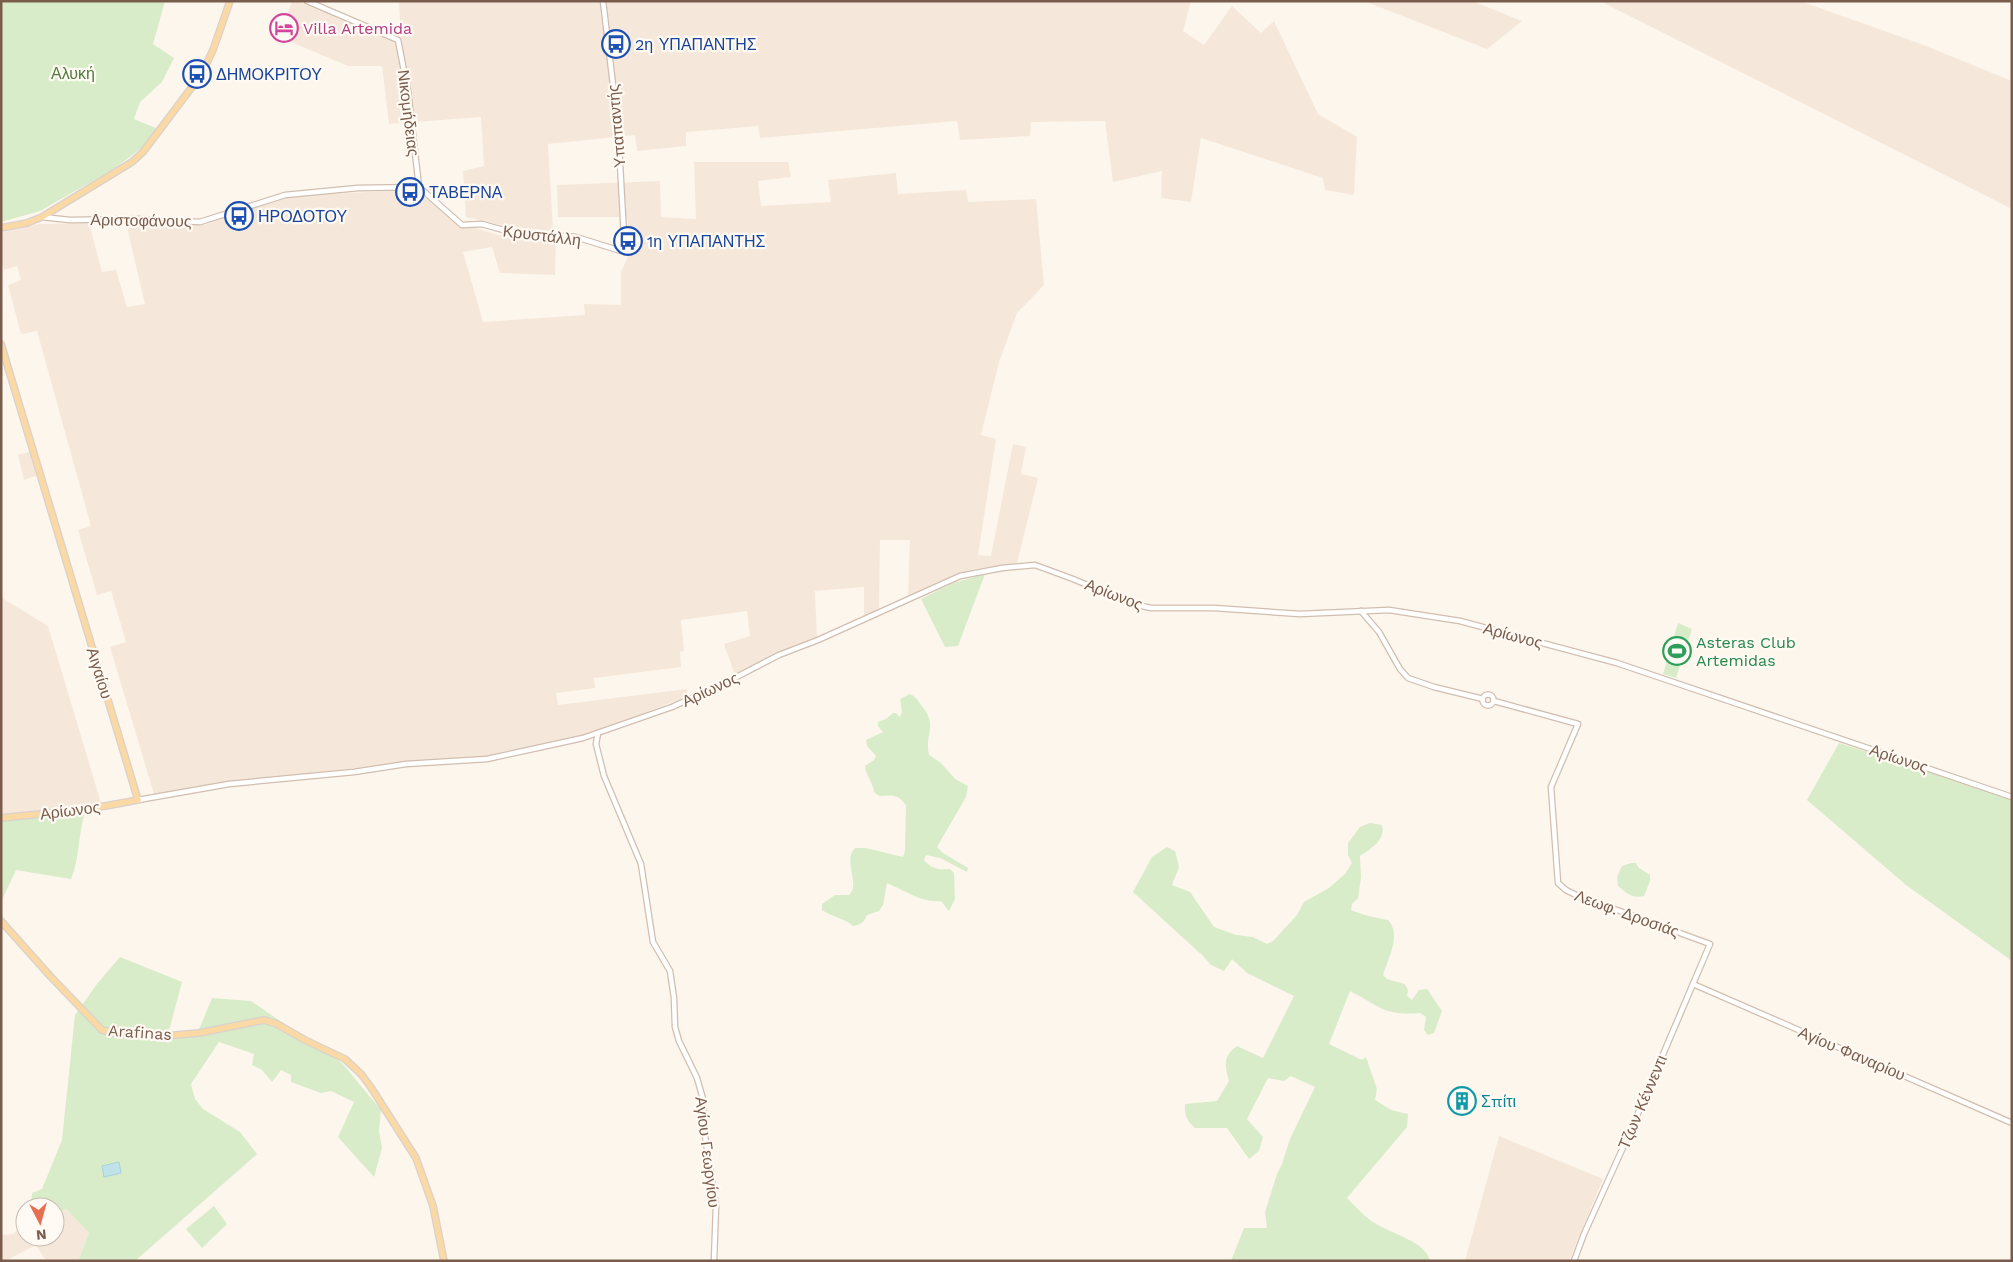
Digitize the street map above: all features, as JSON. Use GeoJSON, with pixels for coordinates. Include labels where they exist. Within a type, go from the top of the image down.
{"type":"FeatureCollection","features":[{"type":"Feature","properties":{"kind":"main road"},"geometry":{"type":"LineString","coordinates":[[1,228],[27,223],[42,217],[132,162],[146,149],[197,81],[205,67],[216,43],[230,1]]}},
{"type":"Feature","properties":{"kind":"main road","name":"Αιγαίου"},"geometry":{"type":"LineString","coordinates":[[1,344],[138,800]]}},
{"type":"Feature","properties":{"kind":"main road","name":"Αρίωνος"},"geometry":{"type":"LineString","coordinates":[[1,818],[89,809],[138,800]]}},
{"type":"Feature","properties":{"kind":"main road","name":"Arafinas"},"geometry":{"type":"LineString","coordinates":[[1,921],[98,1027],[105,1031],[164,1036],[199,1033],[261,1020],[277,1024],[345,1059],[362,1075],[372,1088],[416,1158],[433,1206],[444,1261]]}},
{"type":"Feature","properties":{"kind":"street","name":"Νικομήδειας"},"geometry":{"type":"LineString","coordinates":[[307,1],[398,40],[408,91],[419,188]]}},
{"type":"Feature","properties":{"kind":"street","name":"Υπαπαντής"},"geometry":{"type":"LineString","coordinates":[[603,1],[618,127],[624,236],[622,251]]}},
{"type":"Feature","properties":{"kind":"street","name":"Αριστοφάνους"},"geometry":{"type":"LineString","coordinates":[[42,217],[70,220],[120,219],[200,222],[285,195],[351,189],[419,188]]}},
{"type":"Feature","properties":{"kind":"street","name":"Κρυστάλλη"},"geometry":{"type":"LineString","coordinates":[[419,188],[462,225],[482,224],[514,233],[576,237],[622,251]]}},
{"type":"Feature","properties":{"kind":"street","name":"Αρίωνος"},"geometry":{"type":"LineString","coordinates":[[138,800],[198,788],[354,772],[406,764],[487,759],[598,733],[672,706],[725,683],[779,655],[818,640],[948,581],[982,571],[1026,565],[1038,566],[1133,604],[1151,608],[1214,608],[1300,614],[1401,611],[1443,618],[1604,659],[2012,797]]}},
{"type":"Feature","properties":{"kind":"street","name":"Λεωφ. Δροσιάς"},"geometry":{"type":"LineString","coordinates":[[1361,611],[1379,632],[1400,669],[1408,678],[1434,687],[1483,698],[1490,695],[1494,701],[1578,724],[1551,786],[1558,884],[1576,895],[1710,944]]}},
{"type":"Feature","properties":{"kind":"street","name":"Αγίου Γεωργίου"},"geometry":{"type":"LineString","coordinates":[[598,733],[596,744],[600,764],[641,864],[653,942],[670,971],[674,998],[675,1027],[697,1078],[703,1099],[705,1136],[716,1206],[714,1261]]}},
{"type":"Feature","properties":{"kind":"street","name":"Τζων Κέννεντι"},"geometry":{"type":"LineString","coordinates":[[1574,1261],[1587,1226],[1630,1132],[1710,944]]}},
{"type":"Feature","properties":{"kind":"street","name":"Αγίου Φαναρίου"},"geometry":{"type":"LineString","coordinates":[[1693,984],[2012,1123]]}},
{"type":"Feature","properties":{"kind":"shaded area"},"geometry":{"type":"Polygon","coordinates":[[[292,1],[346,20],[401,43],[399,1],[1191,1],[1183,31],[1204,45],[1232,6],[1261,33],[1274,21],[1318,114],[1357,137],[1354,195],[1325,190],[1323,178],[1201,138],[1191,202],[1161,198],[1162,171],[1113,182],[1105,121],[1031,122],[1030,136],[960,140],[957,121],[760,138],[758,126],[686,132],[686,146],[637,151],[635,135],[548,144],[553,231],[505,226],[466,217],[463,171],[484,166],[481,117],[389,124],[382,66],[348,66],[279,37],[292,1]]]}},
{"type":"Feature","properties":{"kind":"shaded area"},"geometry":{"type":"Polygon","coordinates":[[[1364,1],[1472,1],[1522,21],[1487,49],[1364,1]]]}},
{"type":"Feature","properties":{"kind":"shaded area"},"geometry":{"type":"Polygon","coordinates":[[[1600,1],[1800,1],[1921,44],[2012,81],[2012,209],[1600,1]]]}},
{"type":"Feature","properties":{"kind":"shaded area"},"geometry":{"type":"Polygon","coordinates":[[[694,162],[788,162],[791,177],[758,181],[761,206],[831,202],[828,180],[896,173],[898,194],[966,190],[968,202],[1036,199],[1044,285],[1017,313],[999,362],[981,435],[996,439],[978,555],[991,556],[1013,444],[1026,447],[1021,474],[1038,478],[1017,563],[974,569],[908,597],[910,540],[880,540],[879,610],[864,617],[864,587],[815,591],[817,638],[735,675],[724,644],[750,636],[747,611],[681,620],[684,651],[680,652],[681,667],[594,678],[595,688],[556,693],[558,705],[687,689],[688,696],[593,733],[500,754],[387,764],[154,794],[110,647],[126,642],[111,591],[97,595],[78,530],[91,526],[37,331],[21,334],[8,285],[21,280],[17,266],[4,270],[1,261],[1,233],[39,224],[89,223],[102,272],[116,270],[127,307],[145,304],[126,223],[204,225],[283,199],[307,195],[412,190],[423,195],[455,222],[498,235],[556,240],[555,275],[500,273],[492,247],[463,252],[483,322],[585,315],[584,304],[621,305],[621,272],[631,250],[627,217],[558,217],[557,185],[660,181],[661,217],[696,219],[694,162]]]}},
{"type":"Feature","properties":{"kind":"shaded area"},"geometry":{"type":"Polygon","coordinates":[[[32,451],[39,475],[24,480],[18,455],[32,451]]]}},
{"type":"Feature","properties":{"kind":"shaded area"},"geometry":{"type":"Polygon","coordinates":[[[1,590],[4,599],[48,626],[101,803],[1,815],[1,590]]]}},
{"type":"Feature","properties":{"kind":"shaded area"},"geometry":{"type":"Polygon","coordinates":[[[1499,1136],[1603,1179],[1569,1261],[1465,1261],[1499,1136]]]}},
{"type":"Feature","properties":{"kind":"shaded area"},"geometry":{"type":"Polygon","coordinates":[[[65,1209],[89,1233],[78,1261],[46,1261],[37,1247],[65,1247],[65,1209]]]}},
{"type":"Feature","properties":{"kind":"shaded area"},"geometry":{"type":"Polygon","coordinates":[[[15,1232],[15,1247],[32,1247],[5,1261],[1,1261],[1,1235],[15,1232]]]}},
{"type":"Feature","properties":{"kind":"green space","name":"Αλυκή"},"geometry":{"type":"Polygon","coordinates":[[[1,1],[165,1],[153,44],[174,58],[162,82],[140,102],[134,119],[156,128],[147,144],[112,170],[40,211],[1,222],[1,1]]]}},
{"type":"Feature","properties":{"kind":"green space"},"geometry":{"type":"Polygon","coordinates":[[[985,574],[958,646],[945,647],[921,599],[953,583],[985,574]]]}},
{"type":"Feature","properties":{"kind":"green space","name":"Asteras Club Artemidas"},"geometry":{"type":"Polygon","coordinates":[[[1678,623],[1692,629],[1676,678],[1663,674],[1678,623]]]}},
{"type":"Feature","properties":{"kind":"green space"},"geometry":{"type":"Polygon","coordinates":[[[910,694],[918,700],[929,718],[929,755],[941,763],[955,779],[968,786],[966,797],[937,847],[943,853],[968,868],[967,872],[940,858],[926,855],[924,860],[933,867],[950,869],[954,873],[955,899],[949,911],[941,901],[920,898],[887,883],[883,905],[879,911],[867,915],[862,923],[853,926],[822,910],[822,904],[835,895],[849,895],[852,890],[853,879],[850,859],[855,848],[866,848],[903,857],[905,851],[906,806],[898,797],[879,796],[874,792],[865,766],[874,760],[876,756],[867,746],[866,740],[883,732],[878,726],[878,722],[886,719],[893,713],[900,717],[902,712],[900,699],[910,694]]]}},
{"type":"Feature","properties":{"kind":"green space"},"geometry":{"type":"Polygon","coordinates":[[[1839,743],[2012,798],[2012,961],[1906,885],[1807,800],[1839,743]]]}},
{"type":"Feature","properties":{"kind":"green space"},"geometry":{"type":"Polygon","coordinates":[[[85,812],[76,863],[71,879],[16,870],[1,902],[1,820],[85,812]]]}},
{"type":"Feature","properties":{"kind":"green space"},"geometry":{"type":"Polygon","coordinates":[[[1370,823],[1382,825],[1382,835],[1377,844],[1360,856],[1361,878],[1358,898],[1352,904],[1351,910],[1388,920],[1392,926],[1394,940],[1383,975],[1387,979],[1405,984],[1408,990],[1407,996],[1412,1000],[1419,990],[1427,989],[1442,1011],[1434,1033],[1428,1035],[1424,1030],[1426,1017],[1420,1013],[1398,1013],[1382,1009],[1350,991],[1329,1044],[1362,1060],[1366,1057],[1377,1089],[1375,1100],[1391,1110],[1408,1114],[1407,1127],[1347,1198],[1373,1222],[1422,1248],[1430,1261],[1231,1261],[1244,1228],[1267,1228],[1265,1212],[1277,1174],[1290,1139],[1315,1087],[1291,1076],[1284,1081],[1268,1078],[1247,1119],[1263,1137],[1259,1151],[1249,1159],[1227,1128],[1195,1128],[1187,1117],[1185,1104],[1217,1101],[1229,1081],[1226,1066],[1227,1058],[1237,1046],[1263,1058],[1294,996],[1247,973],[1232,959],[1224,971],[1211,965],[1133,892],[1152,857],[1167,847],[1175,851],[1179,867],[1172,885],[1190,892],[1214,927],[1236,935],[1253,937],[1267,944],[1273,941],[1297,915],[1304,902],[1329,888],[1345,874],[1352,863],[1348,855],[1348,843],[1360,827],[1370,823]]]}},
{"type":"Feature","properties":{"kind":"green space"},"geometry":{"type":"Polygon","coordinates":[[[1636,863],[1639,868],[1650,875],[1650,881],[1644,896],[1633,896],[1618,886],[1617,877],[1622,866],[1636,863]]]}},
{"type":"Feature","properties":{"kind":"green space"},"geometry":{"type":"Polygon","coordinates":[[[120,957],[182,982],[167,1038],[197,1034],[212,998],[251,1001],[342,1063],[381,1110],[379,1131],[382,1148],[374,1177],[338,1137],[354,1102],[331,1091],[321,1093],[291,1082],[291,1075],[281,1070],[272,1082],[262,1070],[252,1065],[254,1054],[219,1042],[191,1084],[195,1099],[203,1109],[240,1132],[257,1154],[135,1261],[78,1261],[89,1233],[65,1209],[65,1197],[32,1197],[32,1193],[42,1189],[62,1140],[75,1015],[97,984],[120,957]]]}},
{"type":"Feature","properties":{"kind":"green space"},"geometry":{"type":"Polygon","coordinates":[[[214,1206],[227,1224],[202,1248],[186,1229],[214,1206]]]}},
{"type":"Feature","properties":{"kind":"water"},"geometry":{"type":"Polygon","coordinates":[[[119,1162],[121,1173],[104,1177],[102,1166],[119,1162]]]}},
{"type":"Feature","properties":{"kind":"place","name":"Villa Artemida"},"geometry":{"type":"Point","coordinates":[284,28]}},
{"type":"Feature","properties":{"kind":"place","name":"2η ΥΠΑΠΑΝΤΗΣ"},"geometry":{"type":"Point","coordinates":[616,44]}},
{"type":"Feature","properties":{"kind":"place","name":"ΔΗΜΟΚΡΙΤΟΥ"},"geometry":{"type":"Point","coordinates":[197,74]}},
{"type":"Feature","properties":{"kind":"place","name":"ΤΑΒΕΡΝΑ"},"geometry":{"type":"Point","coordinates":[410,192]}},
{"type":"Feature","properties":{"kind":"place","name":"ΗΡΟΔΟΤΟΥ"},"geometry":{"type":"Point","coordinates":[239,216]}},
{"type":"Feature","properties":{"kind":"place","name":"1η ΥΠΑΠΑΝΤΗΣ"},"geometry":{"type":"Point","coordinates":[628,241]}},
{"type":"Feature","properties":{"kind":"place","name":"Asteras Club Artemidas"},"geometry":{"type":"Point","coordinates":[1677,651]}},
{"type":"Feature","properties":{"kind":"place","name":"Σπίτι"},"geometry":{"type":"Point","coordinates":[1462,1101]}}]}
